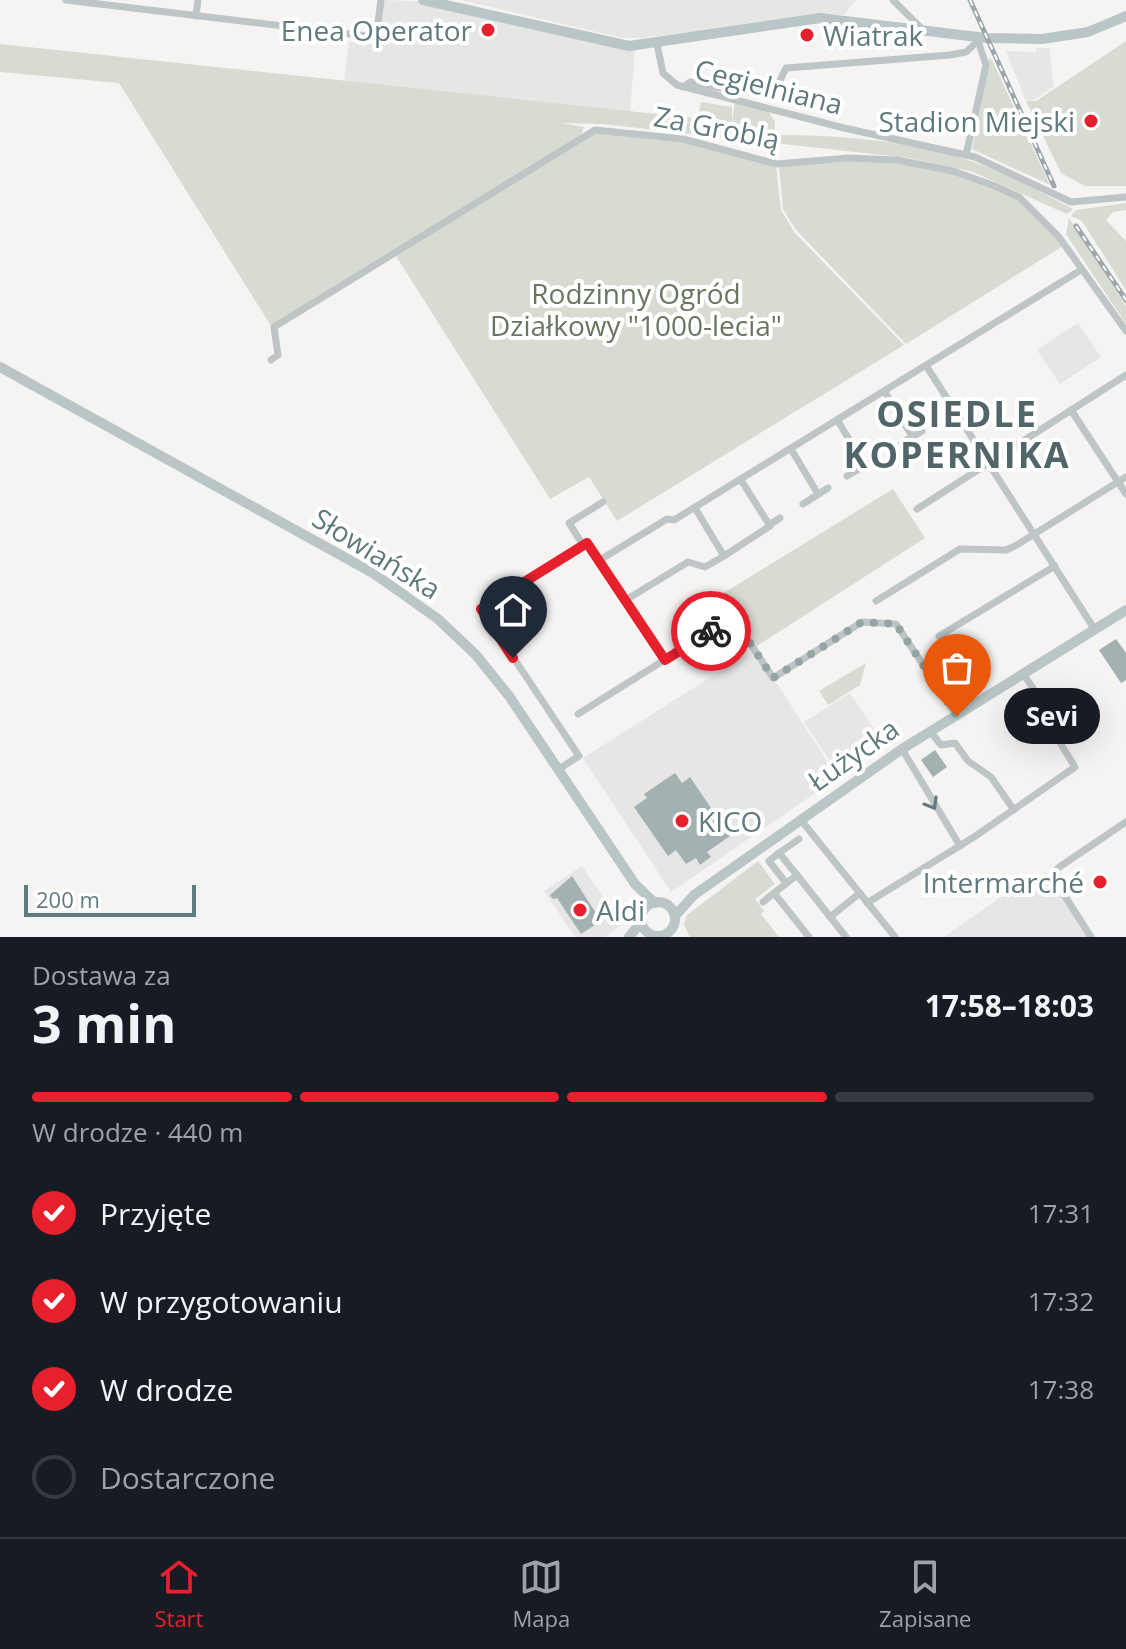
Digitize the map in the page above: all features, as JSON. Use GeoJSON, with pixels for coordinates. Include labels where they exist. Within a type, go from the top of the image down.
{"type":"FeatureCollection","features":[{"type":"Feature","properties":{"kind":"street"},"geometry":{"type":"LineString","coordinates":[[66,0],[376,37],[381,0]]}},
{"type":"Feature","properties":{"kind":"street"},"geometry":{"type":"LineString","coordinates":[[196,16],[198,0]]}},
{"type":"Feature","properties":{"kind":"street"},"geometry":{"type":"LineString","coordinates":[[423,0],[618,44],[657,44],[820,18],[922,29],[977,39],[1022,40],[1088,32],[1126,16]]}},
{"type":"Feature","properties":{"kind":"street"},"geometry":{"type":"LineString","coordinates":[[893,0],[922,29]]}},
{"type":"Feature","properties":{"kind":"street"},"geometry":{"type":"LineString","coordinates":[[683,87],[690,82],[760,91],[775,88],[786,68],[950,55],[969,51],[977,39]]}},
{"type":"Feature","properties":{"kind":"street"},"geometry":{"type":"LineString","coordinates":[[966,155],[986,59],[977,39]]}},
{"type":"Feature","properties":{"kind":"street","name":"Cegielniana"},"geometry":{"type":"LineString","coordinates":[[657,44],[665,76],[683,87],[966,155],[1000,166],[1071,202],[1126,197]]}},
{"type":"Feature","properties":{"kind":"street","name":"Za Groblą"},"geometry":{"type":"LineString","coordinates":[[271,360],[278,355],[274,327],[595,130],[683,139],[777,164],[862,157],[953,171],[1019,197],[1059,237],[1126,331]]}},
{"type":"Feature","properties":{"kind":"street"},"geometry":{"type":"LineString","coordinates":[[603,558],[667,519],[674,520],[695,508],[1081,270]]}},
{"type":"Feature","properties":{"kind":"street","name":"Słowiańska"},"geometry":{"type":"LineString","coordinates":[[0,367],[373,573],[417,603],[482,662],[559,769],[652,910]]}},
{"type":"Feature","properties":{"kind":"street"},"geometry":{"type":"LineString","coordinates":[[927,367],[1095,630]]}},
{"type":"Feature","properties":{"kind":"street"},"geometry":{"type":"LineString","coordinates":[[917,509],[1126,375]]}},
{"type":"Feature","properties":{"kind":"street"},"geometry":{"type":"LineString","coordinates":[[885,392],[912,436]]}},
{"type":"Feature","properties":{"kind":"street"},"geometry":{"type":"LineString","coordinates":[[1071,410],[1122,480],[1126,494]]}},
{"type":"Feature","properties":{"kind":"street"},"geometry":{"type":"LineString","coordinates":[[838,421],[865,466]]}},
{"type":"Feature","properties":{"kind":"street"},"geometry":{"type":"LineString","coordinates":[[902,443],[922,431]]}},
{"type":"Feature","properties":{"kind":"street"},"geometry":{"type":"LineString","coordinates":[[791,449],[818,494]]}},
{"type":"Feature","properties":{"kind":"street"},"geometry":{"type":"LineString","coordinates":[[847,476],[873,461]]}},
{"type":"Feature","properties":{"kind":"street"},"geometry":{"type":"LineString","coordinates":[[741,480],[769,525]]}},
{"type":"Feature","properties":{"kind":"street"},"geometry":{"type":"LineString","coordinates":[[876,601],[960,549],[1006,550],[1122,480]]}},
{"type":"Feature","properties":{"kind":"street"},"geometry":{"type":"LineString","coordinates":[[803,504],[828,488]]}},
{"type":"Feature","properties":{"kind":"street"},"geometry":{"type":"LineString","coordinates":[[583,545],[569,523],[603,502]]}},
{"type":"Feature","properties":{"kind":"street"},"geometry":{"type":"LineString","coordinates":[[695,508],[724,556]]}},
{"type":"Feature","properties":{"kind":"street"},"geometry":{"type":"LineString","coordinates":[[629,598],[688,562],[705,567],[780,518]]}},
{"type":"Feature","properties":{"kind":"street"},"geometry":{"type":"LineString","coordinates":[[559,769],[579,756],[481,609],[587,543],[665,660]]}},
{"type":"Feature","properties":{"kind":"street"},"geometry":{"type":"LineString","coordinates":[[939,636],[1055,566]]}},
{"type":"Feature","properties":{"kind":"street","name":"Łużycka"},"geometry":{"type":"LineString","coordinates":[[652,910],[694,895],[801,820],[904,754],[930,731],[1126,610]]}},
{"type":"Feature","properties":{"kind":"street"},"geometry":{"type":"LineString","coordinates":[[578,714],[733,617],[773,678],[869,620],[901,627],[957,716]]}},
{"type":"Feature","properties":{"kind":"street"},"geometry":{"type":"LineString","coordinates":[[935,681],[971,660]]}},
{"type":"Feature","properties":{"kind":"street"},"geometry":{"type":"LineString","coordinates":[[867,903],[960,846],[1075,767],[1057,738],[1051,715],[1024,675]]}},
{"type":"Feature","properties":{"kind":"street"},"geometry":{"type":"LineString","coordinates":[[930,731],[941,745],[955,743],[968,761],[991,777],[1014,810]]}},
{"type":"Feature","properties":{"kind":"street"},"geometry":{"type":"LineString","coordinates":[[904,754],[960,846]]}},
{"type":"Feature","properties":{"kind":"street"},"geometry":{"type":"LineString","coordinates":[[801,820],[895,937]]}},
{"type":"Feature","properties":{"kind":"street"},"geometry":{"type":"LineString","coordinates":[[1091,937],[1052,876],[1058,868],[1126,822]]}},
{"type":"Feature","properties":{"kind":"street"},"geometry":{"type":"LineString","coordinates":[[786,883],[769,861],[799,839]]}},
{"type":"Feature","properties":{"kind":"street"},"geometry":{"type":"LineString","coordinates":[[779,853],[846,937]]}},
{"type":"Feature","properties":{"kind":"street"},"geometry":{"type":"LineString","coordinates":[[763,902],[797,875]]}},
{"type":"Feature","properties":{"kind":"street"},"geometry":{"type":"LineString","coordinates":[[774,893],[809,937]]}},
{"type":"Feature","properties":{"kind":"street"},"geometry":{"type":"LineString","coordinates":[[830,917],[860,893]]}},
{"type":"Feature","properties":{"kind":"street","name":"Łużycka"},"geometry":{"type":"LineString","coordinates":[[653,936],[675,927],[694,895]]}},
{"type":"Feature","properties":{"kind":"street"},"geometry":{"type":"LineString","coordinates":[[652,910],[675,927]]}},
{"type":"Feature","properties":{"kind":"street"},"geometry":{"type":"LineString","coordinates":[[652,910],[653,936]]}},
{"type":"Feature","properties":{"kind":"street"},"geometry":{"type":"LineString","coordinates":[[629,937],[652,910]]}},
{"type":"Feature","properties":{"kind":"shaded area"},"geometry":{"type":"Polygon","coordinates":[[[383,0],[466,3],[534,24],[635,48],[630,113],[344,81],[349,42],[377,45],[383,0]]]}},
{"type":"Feature","properties":{"kind":"shaded area"},"geometry":{"type":"Polygon","coordinates":[[[461,0],[856,0],[845,14],[622,38],[461,0]]]}},
{"type":"Feature","properties":{"kind":"shaded area"},"geometry":{"type":"Polygon","coordinates":[[[1036,48],[1049,48],[1054,86],[1034,100],[1026,101],[1006,51],[1036,52],[1036,48]]]}},
{"type":"Feature","properties":{"kind":"shaded area"},"geometry":{"type":"Polygon","coordinates":[[[1078,323],[1101,357],[1060,384],[1037,350],[1078,323]]]}},
{"type":"Feature","properties":{"kind":"shaded area"},"geometry":{"type":"Polygon","coordinates":[[[755,649],[835,774],[811,796],[671,892],[583,758],[755,649]]]}},
{"type":"Feature","properties":{"kind":"shaded area"},"geometry":{"type":"Polygon","coordinates":[[[850,693],[879,737],[833,766],[804,722],[850,693]]]}},
{"type":"Feature","properties":{"kind":"shaded area"},"geometry":{"type":"Polygon","coordinates":[[[582,866],[622,925],[605,937],[575,937],[544,891],[582,866]]]}},
{"type":"Feature","properties":{"kind":"shaded area"},"geometry":{"type":"Polygon","coordinates":[[[1047,874],[1090,937],[944,937],[1028,878],[1033,882],[1047,874]]]}},
{"type":"Feature","properties":{"kind":"green space"},"geometry":{"type":"Polygon","coordinates":[[[1126,41],[1126,186],[1085,186],[1061,173],[1026,101],[1036,101],[1126,41]]]}},
{"type":"Feature","properties":{"kind":"green space","name":"Rodzinny Ogród Działkowy \"1000-lecia\""},"geometry":{"type":"Polygon","coordinates":[[[0,44],[713,120],[698,117],[701,102],[732,107],[732,123],[735,102],[767,109],[775,122],[774,135],[872,140],[945,153],[995,170],[1073,209],[1067,214],[973,172],[909,158],[602,124],[562,123],[584,127],[581,135],[271,326],[119,83],[0,72],[0,44]]]}},
{"type":"Feature","properties":{"kind":"green space"},"geometry":{"type":"Polygon","coordinates":[[[989,58],[992,60],[1050,185],[972,149],[989,58]]]}},
{"type":"Feature","properties":{"kind":"green space","name":"Rodzinny Ogród Działkowy \"1000-lecia\""},"geometry":{"type":"Polygon","coordinates":[[[595,133],[684,142],[776,166],[781,210],[794,232],[904,345],[617,521],[589,477],[550,499],[396,256],[595,133]]]}},
{"type":"Feature","properties":{"kind":"green space","name":"Rodzinny Ogród Działkowy \"1000-lecia\""},"geometry":{"type":"Polygon","coordinates":[[[873,160],[950,173],[990,184],[1007,192],[1032,211],[1063,246],[906,344],[796,230],[783,209],[779,166],[873,160]]]}},
{"type":"Feature","properties":{"kind":"green space"},"geometry":{"type":"Polygon","coordinates":[[[1126,203],[1126,210],[1113,212],[1106,220],[1126,241],[1126,290],[1082,221],[1071,216],[1076,210],[1126,203]]]}},
{"type":"Feature","properties":{"kind":"green space"},"geometry":{"type":"Polygon","coordinates":[[[1069,218],[1126,306],[1126,324],[1066,234],[1069,218]]]}},
{"type":"Feature","properties":{"kind":"green space"},"geometry":{"type":"Polygon","coordinates":[[[893,489],[925,538],[757,646],[722,594],[893,489]]]}},
{"type":"Feature","properties":{"kind":"green space"},"geometry":{"type":"Polygon","coordinates":[[[866,663],[860,685],[828,705],[819,691],[866,663]]]}},
{"type":"Feature","properties":{"kind":"green space"},"geometry":{"type":"Polygon","coordinates":[[[758,861],[775,884],[755,899],[764,911],[761,914],[779,937],[690,937],[684,925],[687,915],[758,861]]]}},
{"type":"Feature","properties":{"kind":"building"},"geometry":{"type":"Polygon","coordinates":[[[1116,639],[1126,653],[1126,680],[1121,683],[1099,650],[1116,639]]]}},
{"type":"Feature","properties":{"kind":"building"},"geometry":{"type":"Polygon","coordinates":[[[935,750],[947,767],[933,777],[921,760],[935,750]]]}},
{"type":"Feature","properties":{"kind":"building","name":"KICO"},"geometry":{"type":"Polygon","coordinates":[[[675,773],[682,783],[690,777],[730,836],[707,852],[711,857],[700,865],[696,858],[686,864],[676,850],[668,856],[634,807],[647,798],[644,794],[675,773]]]}},
{"type":"Feature","properties":{"kind":"building","name":"Aldi"},"geometry":{"type":"Polygon","coordinates":[[[572,876],[601,921],[581,934],[557,898],[553,899],[550,895],[572,876]]]}},
{"type":"Feature","properties":{"kind":"railway"},"geometry":{"type":"LineString","coordinates":[[970,0],[1054,186]]}},
{"type":"Feature","properties":{"kind":"railway"},"geometry":{"type":"LineString","coordinates":[[1076,226],[1126,300]]}},
{"type":"Feature","properties":{"kind":"way so far"},"geometry":{"type":"LineString","coordinates":[[711,631],[733,617],[773,678],[862,622],[891,622],[901,627],[957,716]]}},
{"type":"Feature","properties":{"kind":"place","name":"Enea Operator"},"geometry":{"type":"Point","coordinates":[488,30]}},
{"type":"Feature","properties":{"kind":"place","name":"Wiatrak"},"geometry":{"type":"Point","coordinates":[807,35]}},
{"type":"Feature","properties":{"kind":"place","name":"Stadion Miejski"},"geometry":{"type":"Point","coordinates":[1091,121]}},
{"type":"Feature","properties":{"kind":"place","name":"Sevi"},"geometry":{"type":"Point","coordinates":[957,716]}},
{"type":"Feature","properties":{"kind":"place","name":"KICO"},"geometry":{"type":"Point","coordinates":[682,821]}},
{"type":"Feature","properties":{"kind":"place","name":"Intermarché"},"geometry":{"type":"Point","coordinates":[1100,882]}},
{"type":"Feature","properties":{"kind":"place","name":"Aldi"},"geometry":{"type":"Point","coordinates":[580,910]}},
{"type":"Feature","properties":{"kind":"district","name":"OSIEDLE KOPERNIKA"},"geometry":{"type":"Point","coordinates":[957,434]}},
{"type":"Feature","properties":{"kind":"route"},"geometry":{"type":"LineString","coordinates":[[513,658],[481,609],[587,543],[665,660],[711,631]]}}]}
